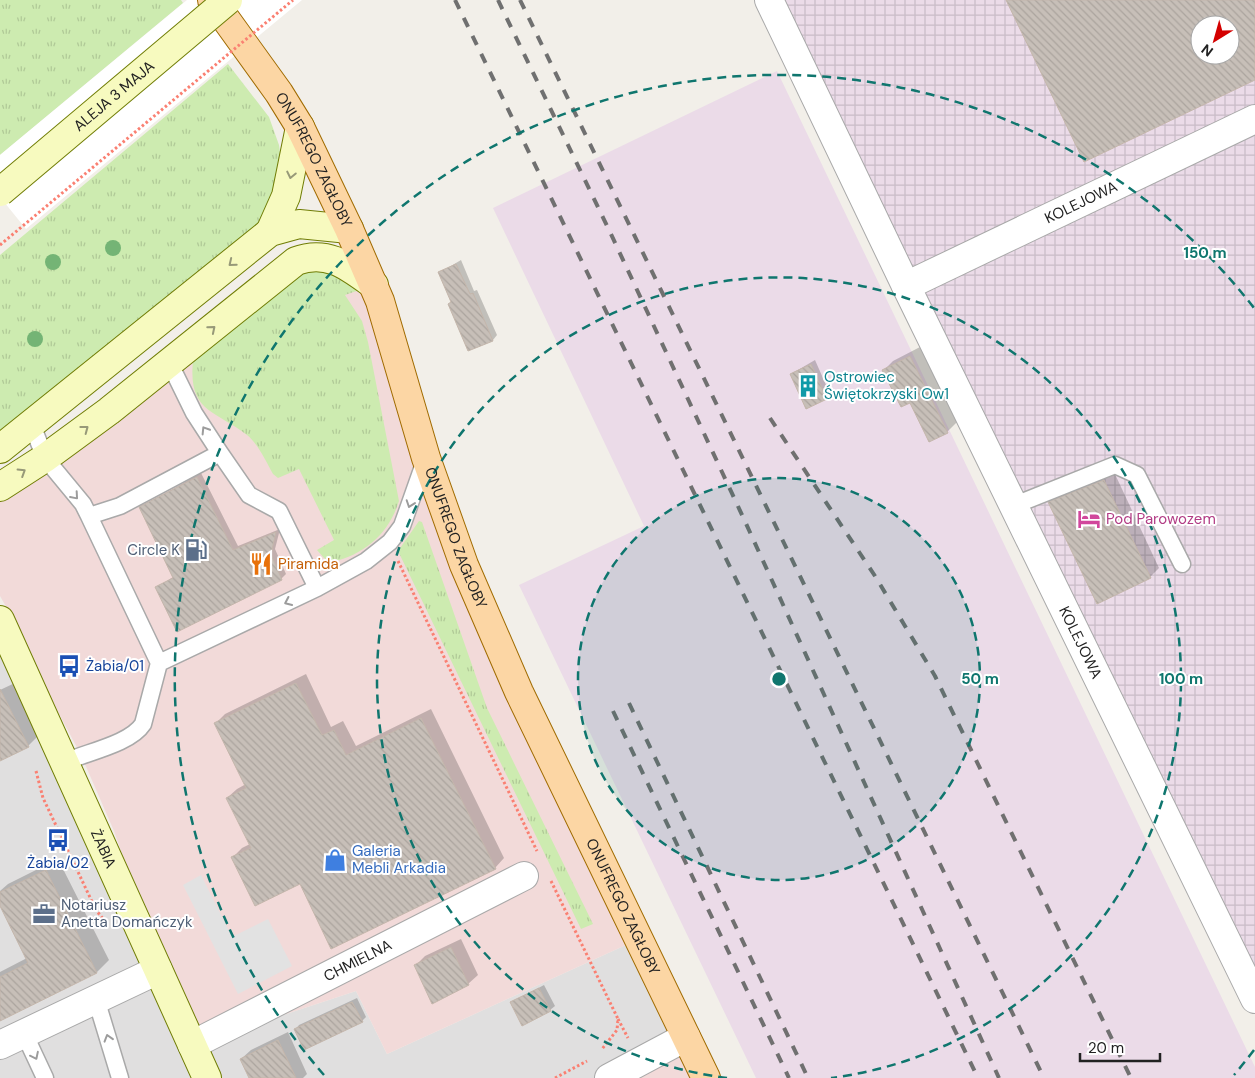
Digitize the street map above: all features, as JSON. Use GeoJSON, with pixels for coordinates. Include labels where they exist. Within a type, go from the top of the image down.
{"type":"FeatureCollection","features":[{"type":"Feature","properties":{"kind":"main road","name":"ONUFREGO ZAGŁOBY"},"geometry":{"type":"LineString","coordinates":[[212,0],[279,93],[300,128],[349,229],[374,285],[426,458],[464,565],[519,692],[706,1078]]}},
{"type":"Feature","properties":{"kind":"street","name":"ALEJA 3 MAJA"},"geometry":{"type":"LineString","coordinates":[[0,192],[228,0]]}},
{"type":"Feature","properties":{"kind":"street","name":"KOLEJOWA"},"geometry":{"type":"LineString","coordinates":[[769,0],[906,286],[1255,999]]}},
{"type":"Feature","properties":{"kind":"street","name":"KOLEJOWA"},"geometry":{"type":"LineString","coordinates":[[906,286],[1255,119]]}},
{"type":"Feature","properties":{"kind":"street"},"geometry":{"type":"LineString","coordinates":[[270,232],[286,196],[300,128]]}},
{"type":"Feature","properties":{"kind":"street"},"geometry":{"type":"LineString","coordinates":[[0,449],[270,232],[299,224],[349,229]]}},
{"type":"Feature","properties":{"kind":"street"},"geometry":{"type":"LineString","coordinates":[[0,487],[45,458],[170,364],[296,261],[314,256],[333,259],[344,263],[374,285]]}},
{"type":"Feature","properties":{"kind":"street","name":"ŻABIA"},"geometry":{"type":"LineString","coordinates":[[0,620],[208,1078]]}},
{"type":"Feature","properties":{"kind":"street","name":"CHMIELNA"},"geometry":{"type":"LineString","coordinates":[[192,1045],[537,877]]}},
{"type":"Feature","properties":{"kind":"street"},"geometry":{"type":"LineString","coordinates":[[12,1039],[158,970]]}},
{"type":"Feature","properties":{"kind":"street"},"geometry":{"type":"LineString","coordinates":[[603,1067],[686,1037]]}},
{"type":"Feature","properties":{"kind":"lane"},"geometry":{"type":"LineString","coordinates":[[170,364],[194,413],[249,496],[279,511],[317,588]]}},
{"type":"Feature","properties":{"kind":"lane"},"geometry":{"type":"LineString","coordinates":[[32,425],[45,458],[89,516],[160,662],[143,724],[138,731],[126,740],[65,762]]}},
{"type":"Feature","properties":{"kind":"lane"},"geometry":{"type":"LineString","coordinates":[[89,516],[120,506],[220,453]]}},
{"type":"Feature","properties":{"kind":"lane"},"geometry":{"type":"LineString","coordinates":[[160,662],[317,588],[366,561],[397,535],[407,515],[426,458]]}},
{"type":"Feature","properties":{"kind":"lane"},"geometry":{"type":"LineString","coordinates":[[1015,506],[1116,465],[1137,475],[1182,564]]}},
{"type":"Feature","properties":{"kind":"lane"},"geometry":{"type":"LineString","coordinates":[[96,999],[120,1078]]}},
{"type":"Feature","properties":{"kind":"lane"},"geometry":{"type":"LineString","coordinates":[[12,1039],[45,1078]]}},
{"type":"Feature","properties":{"kind":"path"},"geometry":{"type":"LineString","coordinates":[[0,245],[293,0]]}},
{"type":"Feature","properties":{"kind":"path"},"geometry":{"type":"LineString","coordinates":[[390,542],[537,852]]}},
{"type":"Feature","properties":{"kind":"path"},"geometry":{"type":"LineString","coordinates":[[537,877],[618,1019],[617,1030],[603,1067]]}},
{"type":"Feature","properties":{"kind":"path"},"geometry":{"type":"LineString","coordinates":[[555,1078],[588,1060]]}},
{"type":"Feature","properties":{"kind":"shaded area"},"geometry":{"type":"Polygon","coordinates":[[[769,0],[1255,0],[1255,999],[769,0]]]}},
{"type":"Feature","properties":{"kind":"shaded area"},"geometry":{"type":"Polygon","coordinates":[[[777,71],[1255,1067],[1255,1078],[756,1078],[519,585],[644,526],[493,208],[777,71]]]}},
{"type":"Feature","properties":{"kind":"shaded area"},"geometry":{"type":"Polygon","coordinates":[[[374,285],[426,458],[639,939],[387,1054],[356,991],[192,1045],[130,906],[123,857],[114,831],[81,755],[41,680],[24,638],[0,596],[0,487],[235,309],[374,285]]]}},
{"type":"Feature","properties":{"kind":"shaded area"},"geometry":{"type":"Polygon","coordinates":[[[0,626],[192,1045],[356,991],[387,1054],[639,939],[686,1037],[609,1078],[0,1078],[0,626]]]}},
{"type":"Feature","properties":{"kind":"shaded area"},"geometry":{"type":"Polygon","coordinates":[[[201,875],[232,937],[268,919],[292,966],[238,994],[183,885],[201,875]]]}},
{"type":"Feature","properties":{"kind":"shaded area"},"geometry":{"type":"Polygon","coordinates":[[[686,1037],[706,1078],[609,1078],[686,1037]]]}},
{"type":"Feature","properties":{"kind":"green space"},"geometry":{"type":"Polygon","coordinates":[[[0,0],[181,0],[183,3],[0,155],[0,0]]]}},
{"type":"Feature","properties":{"kind":"green space"},"geometry":{"type":"Polygon","coordinates":[[[228,64],[269,117],[279,145],[284,180],[257,232],[0,439],[0,255],[228,64]]]}},
{"type":"Feature","properties":{"kind":"green space"},"geometry":{"type":"Polygon","coordinates":[[[296,261],[374,285],[345,295],[362,321],[368,342],[399,501],[389,523],[366,548],[332,562],[324,558],[317,550],[334,540],[299,469],[278,478],[273,474],[262,453],[247,435],[214,414],[199,400],[192,377],[193,360],[296,261]]]}},
{"type":"Feature","properties":{"kind":"green space"},"geometry":{"type":"Polygon","coordinates":[[[419,521],[422,522],[487,708],[593,924],[581,929],[398,551],[419,521]]]}},
{"type":"Feature","properties":{"kind":"pier"},"geometry":{"type":"Polygon","coordinates":[[[187,0],[302,0],[26,229],[0,197],[0,155],[187,0]]]}},
{"type":"Feature","properties":{"kind":"building"},"geometry":{"type":"Polygon","coordinates":[[[1006,0],[1255,0],[1255,80],[1084,162],[1006,0]]]}},
{"type":"Feature","properties":{"kind":"building"},"geometry":{"type":"Polygon","coordinates":[[[456,264],[470,294],[473,293],[493,341],[468,351],[448,304],[451,302],[438,272],[456,264]]]}},
{"type":"Feature","properties":{"kind":"building"},"geometry":{"type":"Polygon","coordinates":[[[910,356],[948,433],[929,442],[910,403],[901,407],[882,370],[910,356]]]}},
{"type":"Feature","properties":{"kind":"building","name":"Ostrowiec Świętokrzyski Ow1"},"geometry":{"type":"Polygon","coordinates":[[[811,364],[827,399],[806,409],[790,374],[811,364]]]}},
{"type":"Feature","properties":{"kind":"building","name":"Circle K"},"geometry":{"type":"Polygon","coordinates":[[[197,477],[233,550],[276,532],[271,554],[282,580],[177,632],[155,587],[173,578],[139,507],[197,477]]]}},
{"type":"Feature","properties":{"kind":"building","name":"Pod Parowozem"},"geometry":{"type":"Polygon","coordinates":[[[1104,480],[1151,578],[1097,604],[1048,502],[1104,480]]]}},
{"type":"Feature","properties":{"kind":"building"},"geometry":{"type":"Polygon","coordinates":[[[296,683],[322,735],[334,730],[346,755],[421,718],[496,869],[331,949],[300,884],[255,906],[231,857],[251,848],[226,798],[246,788],[214,723],[296,683]]]}},
{"type":"Feature","properties":{"kind":"building"},"geometry":{"type":"Polygon","coordinates":[[[0,689],[29,747],[0,761],[0,689]]]}},
{"type":"Feature","properties":{"kind":"building"},"geometry":{"type":"Polygon","coordinates":[[[46,870],[97,973],[0,1021],[0,977],[28,963],[0,906],[0,892],[46,870]]]}},
{"type":"Feature","properties":{"kind":"building"},"geometry":{"type":"Polygon","coordinates":[[[451,947],[469,985],[432,1004],[414,965],[451,947]]]}},
{"type":"Feature","properties":{"kind":"building"},"geometry":{"type":"Polygon","coordinates":[[[539,988],[551,1011],[522,1026],[510,1002],[539,988]]]}},
{"type":"Feature","properties":{"kind":"building"},"geometry":{"type":"Polygon","coordinates":[[[352,1002],[363,1022],[304,1050],[294,1029],[352,1002]]]}},
{"type":"Feature","properties":{"kind":"building"},"geometry":{"type":"Polygon","coordinates":[[[278,1040],[296,1078],[249,1078],[240,1059],[278,1040]]]}},
{"type":"Feature","properties":{"kind":"railway"},"geometry":{"type":"LineString","coordinates":[[455,0],[978,1078]]}},
{"type":"Feature","properties":{"kind":"railway"},"geometry":{"type":"LineString","coordinates":[[498,0],[610,232],[743,517],[999,1078]]}},
{"type":"Feature","properties":{"kind":"railway"},"geometry":{"type":"LineString","coordinates":[[520,0],[1044,1078]]}},
{"type":"Feature","properties":{"kind":"railway"},"geometry":{"type":"LineString","coordinates":[[770,418],[875,576],[935,676],[1131,1078]]}},
{"type":"Feature","properties":{"kind":"railway"},"geometry":{"type":"LineString","coordinates":[[629,703],[808,1078]]}},
{"type":"Feature","properties":{"kind":"railway"},"geometry":{"type":"LineString","coordinates":[[613,711],[789,1078]]}},
{"type":"Feature","properties":{"kind":"place","name":"Ostrowiec Świętokrzyski Ow1"},"geometry":{"type":"Point","coordinates":[808,386]}},
{"type":"Feature","properties":{"kind":"place","name":"Pod Parowozem"},"geometry":{"type":"Point","coordinates":[1089,519]}},
{"type":"Feature","properties":{"kind":"place","name":"Circle K"},"geometry":{"type":"Point","coordinates":[196,550]}},
{"type":"Feature","properties":{"kind":"place","name":"Piramida"},"geometry":{"type":"Point","coordinates":[261,564]}},
{"type":"Feature","properties":{"kind":"place","name":"Żabia/01"},"geometry":{"type":"Point","coordinates":[69,666]}},
{"type":"Feature","properties":{"kind":"place","name":"Żabia/02"},"geometry":{"type":"Point","coordinates":[58,840]}},
{"type":"Feature","properties":{"kind":"place","name":"Galeria Mebli Arkadia"},"geometry":{"type":"Point","coordinates":[335,860]}},
{"type":"Feature","properties":{"kind":"place","name":"Notariusz Anetta Domańczyk"},"geometry":{"type":"Point","coordinates":[44,914]}}]}
